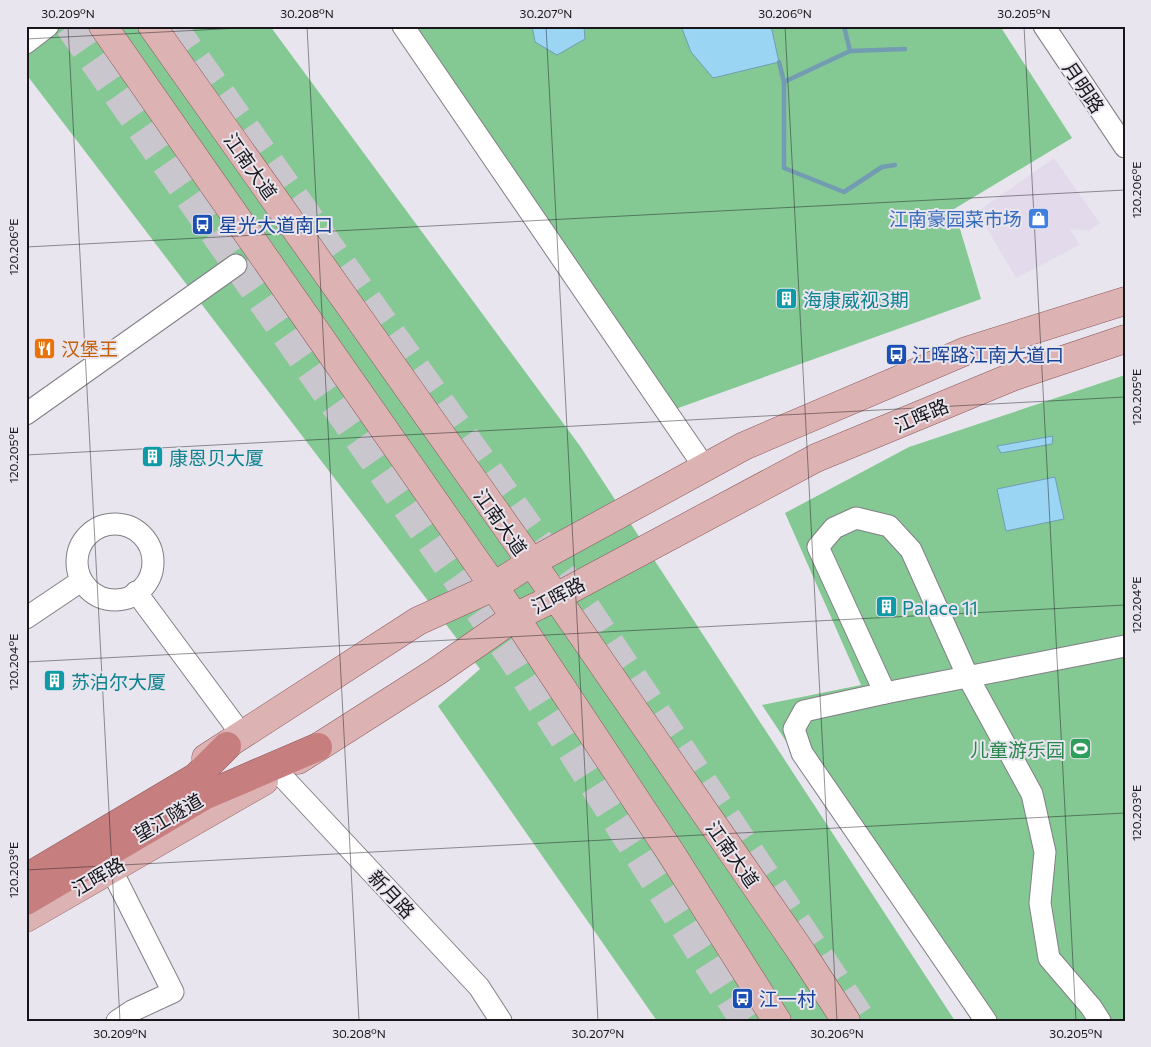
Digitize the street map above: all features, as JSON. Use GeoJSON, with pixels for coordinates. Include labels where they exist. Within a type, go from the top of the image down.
{"type":"FeatureCollection","features":[{"type":"Feature","properties":{"kind":"highway","name":"望江隧道"},"geometry":{"type":"LineString","coordinates":[[26,878],[196,777],[235,740]]}},
{"type":"Feature","properties":{"kind":"highway","name":"望江隧道"},"geometry":{"type":"LineString","coordinates":[[26,900],[204,796],[318,747]]}},
{"type":"Feature","properties":{"kind":"main road"},"geometry":{"type":"LineString","coordinates":[[103,26],[515,617],[671,853],[777,1021]]}},
{"type":"Feature","properties":{"kind":"main road","name":"江南大道"},"geometry":{"type":"LineString","coordinates":[[152,26],[556,597],[792,938],[846,1021]]}},
{"type":"Feature","properties":{"kind":"main road","name":"江晖路"},"geometry":{"type":"LineString","coordinates":[[26,863],[235,740],[418,621],[493,587],[530,562],[744,446],[966,351],[1125,301]]}},
{"type":"Feature","properties":{"kind":"main road","name":"江晖路"},"geometry":{"type":"LineString","coordinates":[[26,918],[278,772],[436,672],[515,617],[816,458],[1012,377],[1125,339]]}},
{"type":"Feature","properties":{"kind":"street"},"geometry":{"type":"LineString","coordinates":[[26,42],[48,26]]}},
{"type":"Feature","properties":{"kind":"street"},"geometry":{"type":"LineString","coordinates":[[403,26],[704,468]]}},
{"type":"Feature","properties":{"kind":"street","name":"月明路"},"geometry":{"type":"LineString","coordinates":[[1044,26],[1125,147]]}},
{"type":"Feature","properties":{"kind":"street"},"geometry":{"type":"LineString","coordinates":[[26,414],[236,265]]}},
{"type":"Feature","properties":{"kind":"street"},"geometry":{"type":"LineString","coordinates":[[885,693],[818,547],[834,528],[856,518],[889,526],[911,550],[968,678],[1032,794],[1046,852],[1040,902],[1049,958],[1091,1007],[1100,1021]]}},
{"type":"Feature","properties":{"kind":"street"},"geometry":{"type":"LineString","coordinates":[[114,524],[127,526],[138,532],[146,540],[151,551],[153,563],[151,574],[146,585],[126,599],[113,601],[100,598],[89,591],[81,581],[77,568],[77,555],[82,543],[90,533],[101,526],[114,524]]}},
{"type":"Feature","properties":{"kind":"street"},"geometry":{"type":"LineString","coordinates":[[26,618],[81,581]]}},
{"type":"Feature","properties":{"kind":"street"},"geometry":{"type":"LineString","coordinates":[[136,592],[235,740]]}},
{"type":"Feature","properties":{"kind":"street"},"geometry":{"type":"LineString","coordinates":[[986,1021],[802,753],[794,729],[804,710],[1125,646]]}},
{"type":"Feature","properties":{"kind":"street","name":"新月路"},"geometry":{"type":"LineString","coordinates":[[278,772],[478,986],[502,1021]]}},
{"type":"Feature","properties":{"kind":"street"},"geometry":{"type":"LineString","coordinates":[[111,869],[173,992],[132,1011],[118,1021]]}},
{"type":"Feature","properties":{"kind":"shaded area","name":"江南豪园菜市场"},"geometry":{"type":"Polygon","coordinates":[[[1054,158],[1100,223],[1089,231],[1070,229],[1080,245],[1016,278],[977,212],[1054,158]]]}},
{"type":"Feature","properties":{"kind":"green space"},"geometry":{"type":"Polygon","coordinates":[[[26,26],[270,26],[580,446],[955,1021],[657,1021],[438,706],[480,669],[26,74],[26,26]]]}},
{"type":"Feature","properties":{"kind":"green space"},"geometry":{"type":"Polygon","coordinates":[[[411,26],[1000,26],[1072,138],[954,209],[981,299],[670,411],[411,26]]]}},
{"type":"Feature","properties":{"kind":"green space"},"geometry":{"type":"Polygon","coordinates":[[[1125,375],[1125,1021],[972,1021],[762,705],[861,685],[785,513],[909,447],[1125,375]]]}},
{"type":"Feature","properties":{"kind":"water"},"geometry":{"type":"Polygon","coordinates":[[[532,26],[584,26],[585,39],[557,55],[535,42],[532,26]]]}},
{"type":"Feature","properties":{"kind":"water"},"geometry":{"type":"Polygon","coordinates":[[[681,26],[771,26],[779,62],[713,78],[691,52],[681,26]]]}},
{"type":"Feature","properties":{"kind":"water"},"geometry":{"type":"Polygon","coordinates":[[[1053,436],[1052,444],[1001,453],[997,446],[1053,436]]]}},
{"type":"Feature","properties":{"kind":"water"},"geometry":{"type":"Polygon","coordinates":[[[1055,477],[1064,519],[1006,531],[997,489],[1055,477]]]}},
{"type":"Feature","properties":{"kind":"waterway"},"geometry":{"type":"LineString","coordinates":[[844,26],[850,51]]}},
{"type":"Feature","properties":{"kind":"waterway"},"geometry":{"type":"LineString","coordinates":[[779,62],[784,82],[850,51],[905,49]]}},
{"type":"Feature","properties":{"kind":"waterway"},"geometry":{"type":"LineString","coordinates":[[784,82],[784,168],[844,192],[882,167],[895,165]]}},
{"type":"Feature","properties":{"kind":"tunnel"},"geometry":{"type":"LineString","coordinates":[[69,26],[514,661],[744,1021]]}},
{"type":"Feature","properties":{"kind":"tunnel"},"geometry":{"type":"LineString","coordinates":[[173,26],[588,610],[863,1021]]}},
{"type":"Feature","properties":{"kind":"place","name":"江南豪园菜市场"},"geometry":{"type":"Point","coordinates":[1038,218]}},
{"type":"Feature","properties":{"kind":"place","name":"星光大道南口"},"geometry":{"type":"Point","coordinates":[203,224]}},
{"type":"Feature","properties":{"kind":"place","name":"海康威视3期"},"geometry":{"type":"Point","coordinates":[787,299]}},
{"type":"Feature","properties":{"kind":"place","name":"汉堡王"},"geometry":{"type":"Point","coordinates":[45,348]}},
{"type":"Feature","properties":{"kind":"place","name":"江晖路江南大道口"},"geometry":{"type":"Point","coordinates":[896,354]}},
{"type":"Feature","properties":{"kind":"place","name":"康恩贝大厦"},"geometry":{"type":"Point","coordinates":[153,457]}},
{"type":"Feature","properties":{"kind":"place","name":"Palace 11"},"geometry":{"type":"Point","coordinates":[886,607]}},
{"type":"Feature","properties":{"kind":"place","name":"苏泊尔大厦"},"geometry":{"type":"Point","coordinates":[55,681]}},
{"type":"Feature","properties":{"kind":"place","name":"儿童游乐园"},"geometry":{"type":"Point","coordinates":[1081,749]}},
{"type":"Feature","properties":{"kind":"place","name":"江一村"},"geometry":{"type":"Point","coordinates":[743,998]}}]}
